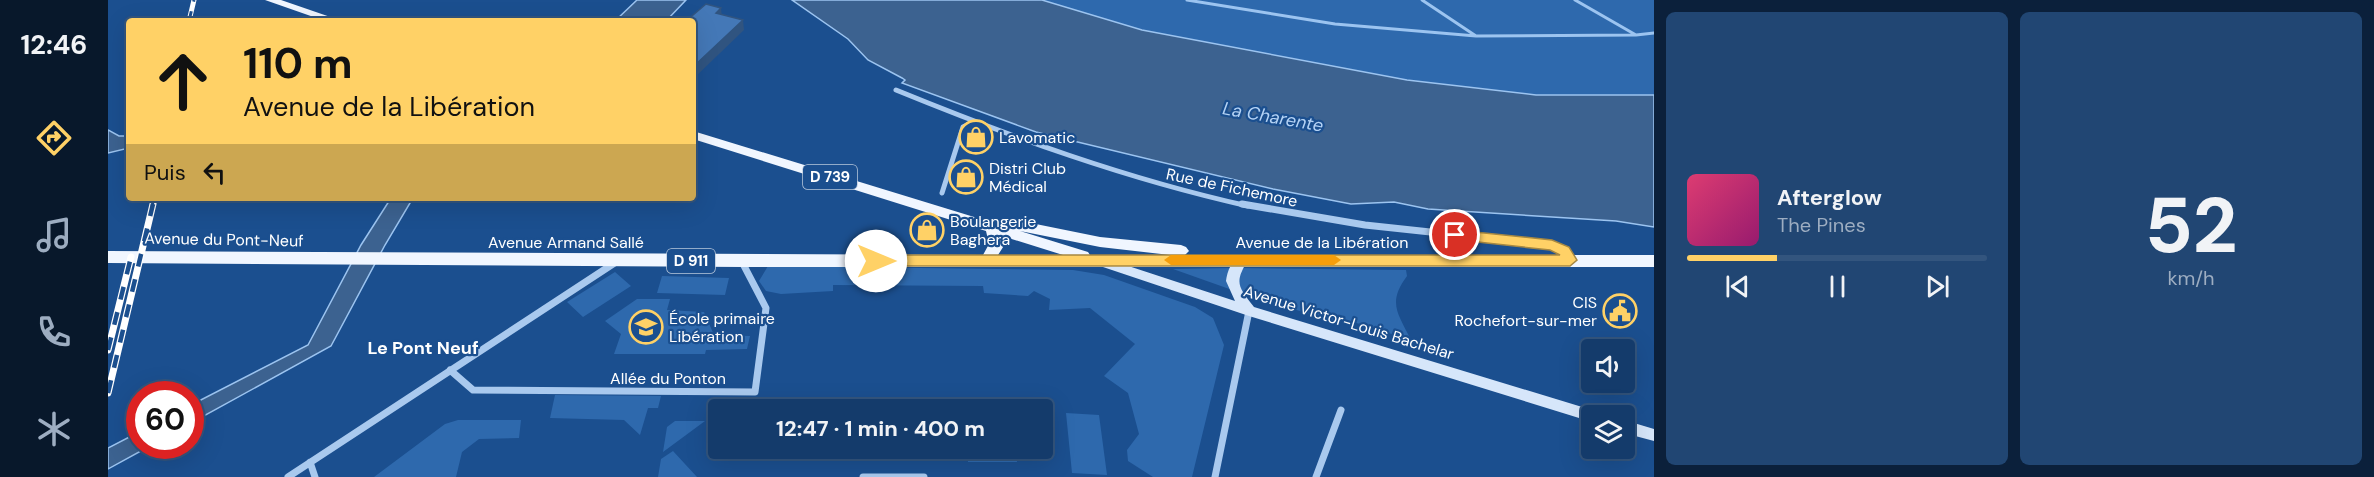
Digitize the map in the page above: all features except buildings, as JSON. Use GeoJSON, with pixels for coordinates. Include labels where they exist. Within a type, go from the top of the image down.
{"type":"FeatureCollection","features":[{"type":"Feature","properties":{"kind":"main road"},"geometry":{"type":"LineString","coordinates":[[270,0],[327,18]]}},
{"type":"Feature","properties":{"kind":"main road","name":"D 739"},"geometry":{"type":"LineString","coordinates":[[696,136],[1097,260]]}},
{"type":"Feature","properties":{"kind":"main road","name":"D 739"},"geometry":{"type":"LineString","coordinates":[[966,219],[1000,221],[1079,238],[1155,249],[1283,260]]}},
{"type":"Feature","properties":{"kind":"main road"},"geometry":{"type":"LineString","coordinates":[[987,261],[997,244],[992,227]]}},
{"type":"Feature","properties":{"kind":"main road","name":"Avenue du Pont-Neuf"},"geometry":{"type":"LineString","coordinates":[[108,257],[394,259]]}},
{"type":"Feature","properties":{"kind":"main road","name":"Avenue Armand Sallé"},"geometry":{"type":"LineString","coordinates":[[394,259],[1097,260]]}},
{"type":"Feature","properties":{"kind":"main road","name":"Avenue de la Libération"},"geometry":{"type":"LineString","coordinates":[[1097,260],[1654,261]]}},
{"type":"Feature","properties":{"kind":"main road","name":"Avenue Victor-Louis Bachelar"},"geometry":{"type":"LineString","coordinates":[[1097,260],[1249,311],[1581,413]]}},
{"type":"Feature","properties":{"kind":"main road"},"geometry":{"type":"LineString","coordinates":[[1242,260],[1231,275],[1231,282],[1249,311]]}},
{"type":"Feature","properties":{"kind":"main road"},"geometry":{"type":"LineString","coordinates":[[1635,429],[1654,435]]}},
{"type":"Feature","properties":{"kind":"street","name":"Rue de Fichemore"},"geometry":{"type":"LineString","coordinates":[[896,90],[973,122],[1088,164],[1156,185],[1338,222],[1552,245],[1564,251],[1570,260]]}},
{"type":"Feature","properties":{"kind":"street"},"geometry":{"type":"LineString","coordinates":[[942,193],[963,127],[973,122]]}},
{"type":"Feature","properties":{"kind":"street"},"geometry":{"type":"LineString","coordinates":[[288,477],[618,261]]}},
{"type":"Feature","properties":{"kind":"street","name":"Allée du Ponton"},"geometry":{"type":"LineString","coordinates":[[450,370],[472,390],[755,392],[766,308],[742,261]]}},
{"type":"Feature","properties":{"kind":"street"},"geometry":{"type":"LineString","coordinates":[[1215,477],[1249,311]]}},
{"type":"Feature","properties":{"kind":"street"},"geometry":{"type":"LineString","coordinates":[[1316,477],[1341,410]]}},
{"type":"Feature","properties":{"kind":"street"},"geometry":{"type":"LineString","coordinates":[[310,462],[315,477]]}},
{"type":"Feature","properties":{"kind":"street"},"geometry":{"type":"LineString","coordinates":[[863,477],[924,477]]}},
{"type":"Feature","properties":{"kind":"shaded area"},"geometry":{"type":"Polygon","coordinates":[[[1014,0],[1654,0],[1654,114],[1382,96],[1014,0]]]}},
{"type":"Feature","properties":{"kind":"shaded area"},"geometry":{"type":"Polygon","coordinates":[[[768,266],[1073,270],[1104,275],[1195,307],[1213,318],[1224,345],[1192,477],[1153,477],[1128,461],[1127,450],[1139,434],[1128,393],[1104,376],[1135,344],[1090,308],[1049,310],[1050,299],[1034,291],[1028,296],[984,293],[983,286],[833,285],[833,291],[781,294],[766,291],[759,281],[768,266]]]}},
{"type":"Feature","properties":{"kind":"shaded area"},"geometry":{"type":"Polygon","coordinates":[[[1173,269],[1406,270],[1407,276],[1397,294],[1396,301],[1399,315],[1411,340],[1347,320],[1332,321],[1173,269]]]}},
{"type":"Feature","properties":{"kind":"shaded area"},"geometry":{"type":"Polygon","coordinates":[[[615,272],[631,286],[583,317],[567,302],[615,272]]]}},
{"type":"Feature","properties":{"kind":"shaded area"},"geometry":{"type":"Polygon","coordinates":[[[662,276],[729,278],[725,295],[657,293],[662,276]]]}},
{"type":"Feature","properties":{"kind":"shaded area"},"geometry":{"type":"Polygon","coordinates":[[[637,299],[670,299],[667,310],[704,312],[714,335],[750,336],[747,349],[706,350],[705,354],[614,354],[621,334],[605,321],[637,299]]]}},
{"type":"Feature","properties":{"kind":"shaded area"},"geometry":{"type":"Polygon","coordinates":[[[555,395],[661,396],[658,408],[648,408],[640,435],[624,420],[550,418],[555,395]]]}},
{"type":"Feature","properties":{"kind":"shaded area"},"geometry":{"type":"Polygon","coordinates":[[[1066,413],[1099,415],[1107,475],[1072,473],[1066,413]]]}},
{"type":"Feature","properties":{"kind":"shaded area"},"geometry":{"type":"Polygon","coordinates":[[[458,420],[521,420],[519,438],[479,439],[462,452],[456,477],[374,477],[445,424],[458,420]]]}},
{"type":"Feature","properties":{"kind":"shaded area"},"geometry":{"type":"Polygon","coordinates":[[[675,421],[705,421],[663,452],[667,427],[675,421]]]}},
{"type":"Feature","properties":{"kind":"shaded area"},"geometry":{"type":"Polygon","coordinates":[[[673,451],[697,477],[658,477],[661,459],[673,451]]]}},
{"type":"Feature","properties":{"kind":"shaded area"},"geometry":{"type":"Polygon","coordinates":[[[968,459],[1017,459],[1017,462],[968,462],[968,459]]]}},
{"type":"Feature","properties":{"kind":"water"},"geometry":{"type":"Polygon","coordinates":[[[637,0],[686,0],[669,18],[618,18],[637,0]]]}},
{"type":"Feature","properties":{"kind":"water","name":"La Charente"},"geometry":{"type":"Polygon","coordinates":[[[792,0],[1042,0],[1142,30],[1407,80],[1536,95],[1654,95],[1654,227],[1616,221],[1428,209],[1394,202],[1351,204],[1273,189],[1036,132],[902,83],[905,80],[868,60],[848,39],[792,0]]]}},
{"type":"Feature","properties":{"kind":"water"},"geometry":{"type":"Polygon","coordinates":[[[108,130],[119,136],[126,136],[126,149],[108,153],[108,130]]]}},
{"type":"Feature","properties":{"kind":"water"},"geometry":{"type":"Polygon","coordinates":[[[389,201],[411,201],[331,346],[204,416],[204,398],[308,345],[361,245],[389,201]]]}},
{"type":"Feature","properties":{"kind":"water"},"geometry":{"type":"Polygon","coordinates":[[[126,439],[126,459],[108,469],[108,448],[126,439]]]}},
{"type":"Feature","properties":{"kind":"waterway"},"geometry":{"type":"LineString","coordinates":[[1187,0],[1335,24],[1476,36]]}},
{"type":"Feature","properties":{"kind":"waterway"},"geometry":{"type":"LineString","coordinates":[[1422,0],[1476,36]]}},
{"type":"Feature","properties":{"kind":"waterway"},"geometry":{"type":"LineString","coordinates":[[1575,0],[1636,35]]}},
{"type":"Feature","properties":{"kind":"waterway"},"geometry":{"type":"LineString","coordinates":[[1636,35],[1654,33]]}},
{"type":"Feature","properties":{"kind":"waterway"},"geometry":{"type":"LineString","coordinates":[[1476,36],[1636,35]]}},
{"type":"Feature","properties":{"kind":"railway"},"geometry":{"type":"LineString","coordinates":[[190,18],[194,0]]}},
{"type":"Feature","properties":{"kind":"railway"},"geometry":{"type":"LineString","coordinates":[[152,206],[153,201]]}},
{"type":"Feature","properties":{"kind":"railway"},"geometry":{"type":"LineString","coordinates":[[108,393],[153,204]]}},
{"type":"Feature","properties":{"kind":"railway"},"geometry":{"type":"LineString","coordinates":[[108,350],[131,257]]}},
{"type":"Feature","properties":{"kind":"slow traffic"},"geometry":{"type":"LineString","coordinates":[[1171,260],[1334,260]]}},
{"type":"Feature","properties":{"kind":"place","name":"Lavomatic"},"geometry":{"type":"Point","coordinates":[976,137]}},
{"type":"Feature","properties":{"kind":"place","name":"Distri Club Médical"},"geometry":{"type":"Point","coordinates":[966,177]}},
{"type":"Feature","properties":{"kind":"place","name":"Boulangerie Baghera"},"geometry":{"type":"Point","coordinates":[927,230]}},
{"type":"Feature","properties":{"kind":"place","name":"CIS Rochefort-sur-mer"},"geometry":{"type":"Point","coordinates":[1620,311]}},
{"type":"Feature","properties":{"kind":"place","name":"École primaire Libération"},"geometry":{"type":"Point","coordinates":[646,327]}},
{"type":"Feature","properties":{"kind":"district","name":"Le Pont Neuf"},"geometry":{"type":"Point","coordinates":[423,348]}},
{"type":"Feature","properties":{"kind":"route"},"geometry":{"type":"LineString","coordinates":[[876,261],[1570,260],[1564,251],[1552,245],[1455,235]]}}]}
